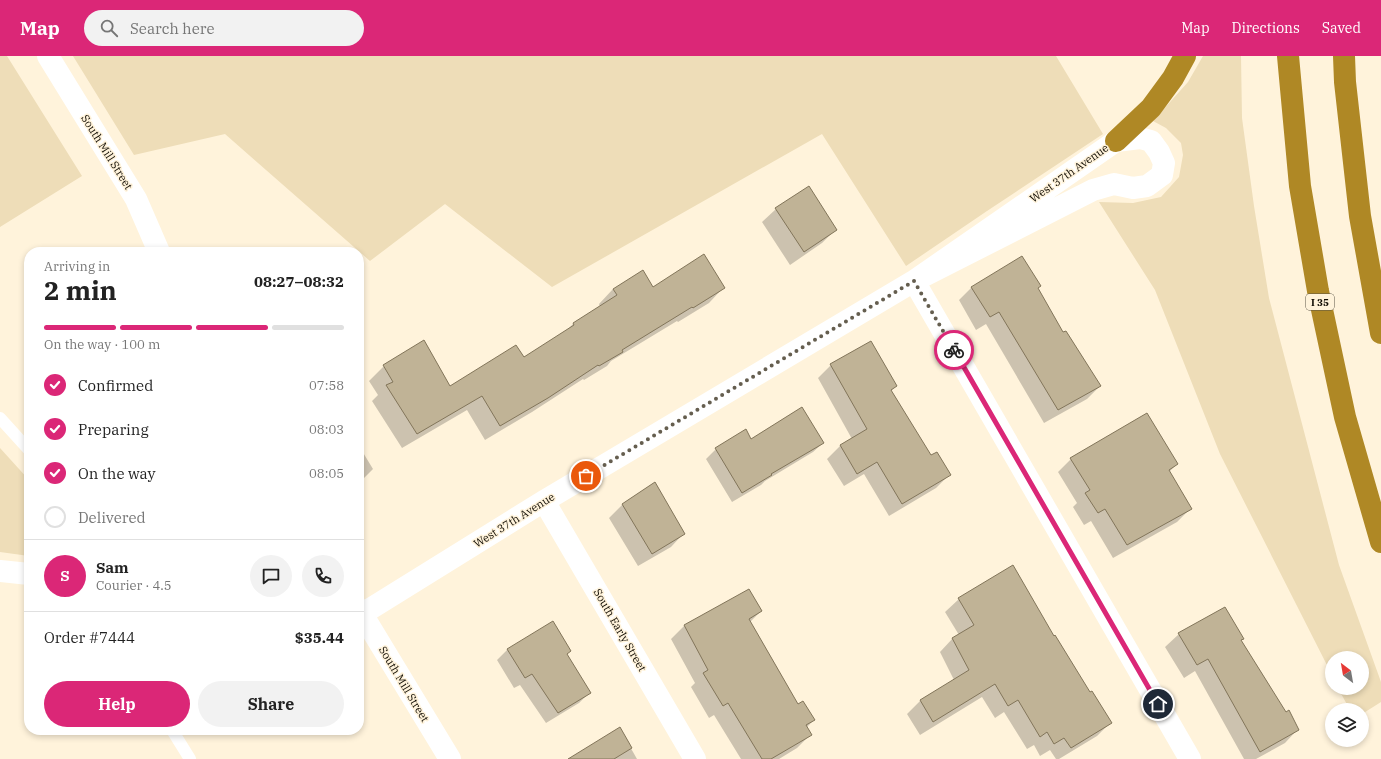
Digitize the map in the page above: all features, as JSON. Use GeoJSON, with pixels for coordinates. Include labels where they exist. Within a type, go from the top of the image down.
{"type":"FeatureCollection","features":[{"type":"Feature","properties":{"kind":"highway"},"geometry":{"type":"LineString","coordinates":[[1116,140],[1151,108],[1173,78],[1186,56]]}},
{"type":"Feature","properties":{"kind":"highway","name":"I 35"},"geometry":{"type":"LineString","coordinates":[[1288,56],[1300,186],[1318,290],[1345,418],[1381,542]]}},
{"type":"Feature","properties":{"kind":"highway"},"geometry":{"type":"LineString","coordinates":[[1344,56],[1345,82],[1360,216],[1381,333]]}},
{"type":"Feature","properties":{"kind":"street","name":"South Mill Street"},"geometry":{"type":"LineString","coordinates":[[48,56],[136,200],[157,247]]}},
{"type":"Feature","properties":{"kind":"street","name":"West 37th Avenue"},"geometry":{"type":"LineString","coordinates":[[364,610],[914,281],[1093,190],[1114,184],[1133,188],[1147,186],[1162,174],[1164,163],[1159,152],[1151,141],[1140,138],[1116,140],[914,281]]}},
{"type":"Feature","properties":{"kind":"street"},"geometry":{"type":"LineString","coordinates":[[914,281],[1190,759]]}},
{"type":"Feature","properties":{"kind":"street","name":"South Early Street"},"geometry":{"type":"LineString","coordinates":[[544,501],[696,759]]}},
{"type":"Feature","properties":{"kind":"street"},"geometry":{"type":"LineString","coordinates":[[0,571],[24,573]]}},
{"type":"Feature","properties":{"kind":"street","name":"South Mill Street"},"geometry":{"type":"LineString","coordinates":[[364,619],[450,759]]}},
{"type":"Feature","properties":{"kind":"lane"},"geometry":{"type":"LineString","coordinates":[[0,418],[24,444]]}},
{"type":"Feature","properties":{"kind":"lane"},"geometry":{"type":"LineString","coordinates":[[175,735],[190,759]]}},
{"type":"Feature","properties":{"kind":"shaded area"},"geometry":{"type":"Polygon","coordinates":[[[0,56],[7,56],[82,176],[0,227],[0,56]]]}},
{"type":"Feature","properties":{"kind":"shaded area"},"geometry":{"type":"Polygon","coordinates":[[[73,56],[1056,56],[1103,134],[906,266],[822,134],[552,287],[445,204],[370,261],[364,256],[364,247],[354,247],[225,134],[134,155],[73,56]]]}},
{"type":"Feature","properties":{"kind":"shaded area"},"geometry":{"type":"Polygon","coordinates":[[[1203,56],[1241,56],[1242,118],[1269,298],[1339,565],[1381,682],[1381,702],[1369,710],[1369,703],[1346,703],[1342,695],[1369,695],[1369,651],[1325,651],[1325,661],[1220,454],[1155,290],[1099,202],[1133,203],[1161,197],[1179,177],[1183,155],[1181,143],[1166,128],[1153,121],[1188,82],[1203,56]]]}},
{"type":"Feature","properties":{"kind":"shaded area"},"geometry":{"type":"Polygon","coordinates":[[[0,448],[24,474],[24,555],[0,552],[0,448]]]}},
{"type":"Feature","properties":{"kind":"building"},"geometry":{"type":"Polygon","coordinates":[[[809,186],[837,230],[804,252],[775,208],[809,186]]]}},
{"type":"Feature","properties":{"kind":"building"},"geometry":{"type":"Polygon","coordinates":[[[704,254],[725,288],[622,350],[623,352],[599,366],[598,365],[548,398],[500,426],[482,396],[417,434],[386,385],[393,382],[383,365],[424,340],[450,386],[516,345],[524,357],[617,295],[613,289],[643,270],[653,287],[704,254]]]}},
{"type":"Feature","properties":{"kind":"building"},"geometry":{"type":"Polygon","coordinates":[[[1022,256],[1041,286],[1038,288],[1063,332],[1066,331],[1101,386],[1058,410],[999,312],[990,317],[971,287],[1022,256]]]}},
{"type":"Feature","properties":{"kind":"building"},"geometry":{"type":"Polygon","coordinates":[[[871,341],[897,386],[891,390],[931,455],[937,452],[951,475],[902,504],[877,462],[857,474],[840,445],[867,429],[830,364],[871,341]]]}},
{"type":"Feature","properties":{"kind":"building"},"geometry":{"type":"Polygon","coordinates":[[[802,407],[824,443],[742,493],[715,448],[746,429],[751,439],[802,407]]]}},
{"type":"Feature","properties":{"kind":"building"},"geometry":{"type":"Polygon","coordinates":[[[1147,413],[1178,464],[1169,470],[1192,509],[1127,545],[1105,509],[1098,513],[1085,493],[1090,490],[1070,458],[1147,413]]]}},
{"type":"Feature","properties":{"kind":"building"},"geometry":{"type":"Polygon","coordinates":[[[655,482],[685,534],[652,554],[622,504],[655,482]]]}},
{"type":"Feature","properties":{"kind":"building"},"geometry":{"type":"Polygon","coordinates":[[[1013,565],[1054,636],[1055,635],[1090,692],[1092,691],[1112,723],[1071,748],[1064,738],[1054,744],[1047,732],[1040,737],[1018,700],[1008,706],[995,684],[933,722],[920,700],[969,670],[952,638],[974,625],[958,598],[1013,565]]]}},
{"type":"Feature","properties":{"kind":"building"},"geometry":{"type":"Polygon","coordinates":[[[749,589],[762,611],[749,619],[798,704],[803,701],[815,720],[806,725],[812,735],[771,759],[762,759],[728,703],[723,706],[703,673],[708,670],[684,625],[749,589]]]}},
{"type":"Feature","properties":{"kind":"building"},"geometry":{"type":"Polygon","coordinates":[[[1225,607],[1244,639],[1241,640],[1286,712],[1289,710],[1299,730],[1260,752],[1208,659],[1197,665],[1178,633],[1225,607]]]}},
{"type":"Feature","properties":{"kind":"building"},"geometry":{"type":"Polygon","coordinates":[[[553,621],[571,651],[567,654],[591,693],[558,713],[532,674],[525,678],[507,649],[553,621]]]}},
{"type":"Feature","properties":{"kind":"building"},"geometry":{"type":"Polygon","coordinates":[[[620,727],[632,748],[614,759],[568,759],[620,727]]]}},
{"type":"Feature","properties":{"kind":"way so far"},"geometry":{"type":"LineString","coordinates":[[586,476],[914,281],[954,350]]}},
{"type":"Feature","properties":{"kind":"route"},"geometry":{"type":"LineString","coordinates":[[954,350],[1158,704]]}}]}
